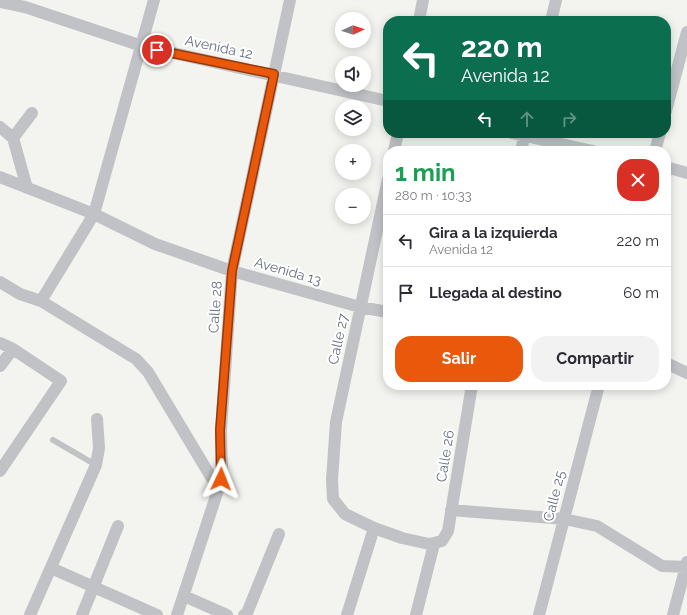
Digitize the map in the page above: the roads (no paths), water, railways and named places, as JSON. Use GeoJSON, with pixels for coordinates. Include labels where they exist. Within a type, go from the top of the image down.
{"type":"FeatureCollection","features":[{"type":"Feature","properties":{"kind":"street"},"geometry":{"type":"LineString","coordinates":[[41,301],[94,214],[154,0]]}},
{"type":"Feature","properties":{"kind":"street","name":"Calle 28"},"geometry":{"type":"LineString","coordinates":[[177,615],[219,487],[222,471],[220,430],[232,271],[290,0]]}},
{"type":"Feature","properties":{"kind":"street"},"geometry":{"type":"LineString","coordinates":[[420,16],[423,0]]}},
{"type":"Feature","properties":{"kind":"street"},"geometry":{"type":"LineString","coordinates":[[552,16],[556,0]]}},
{"type":"Feature","properties":{"kind":"street","name":"Avenida 12"},"geometry":{"type":"LineString","coordinates":[[0,2],[26,3],[142,46],[274,74],[383,101]]}},
{"type":"Feature","properties":{"kind":"street"},"geometry":{"type":"LineString","coordinates":[[671,91],[687,32]]}},
{"type":"Feature","properties":{"kind":"street"},"geometry":{"type":"LineString","coordinates":[[13,138],[32,113]]}},
{"type":"Feature","properties":{"kind":"street"},"geometry":{"type":"LineString","coordinates":[[0,127],[13,138],[27,188]]}},
{"type":"Feature","properties":{"kind":"street"},"geometry":{"type":"LineString","coordinates":[[538,138],[572,146]]}},
{"type":"Feature","properties":{"kind":"street"},"geometry":{"type":"LineString","coordinates":[[671,168],[687,172]]}},
{"type":"Feature","properties":{"kind":"street","name":"Avenida 13"},"geometry":{"type":"LineString","coordinates":[[2,182],[27,188],[94,214],[155,244],[232,271],[360,307],[383,311]]}},
{"type":"Feature","properties":{"kind":"street","name":"Calle 27"},"geometry":{"type":"LineString","coordinates":[[374,528],[345,514],[336,505],[333,500],[332,480],[336,422],[383,202]]}},
{"type":"Feature","properties":{"kind":"street"},"geometry":{"type":"LineString","coordinates":[[0,282],[20,294],[41,301],[136,358],[148,372],[211,477],[219,487]]}},
{"type":"Feature","properties":{"kind":"street"},"geometry":{"type":"LineString","coordinates":[[0,343],[13,349],[62,381],[0,471]]}},
{"type":"Feature","properties":{"kind":"street"},"geometry":{"type":"LineString","coordinates":[[0,366],[13,349]]}},
{"type":"Feature","properties":{"kind":"street"},"geometry":{"type":"LineString","coordinates":[[671,365],[687,373]]}},
{"type":"Feature","properties":{"kind":"street","name":"Calle 26"},"geometry":{"type":"LineString","coordinates":[[434,544],[442,541],[448,531],[471,390]]}},
{"type":"Feature","properties":{"kind":"street","name":"Calle 25"},"geometry":{"type":"LineString","coordinates":[[539,615],[597,390]]}},
{"type":"Feature","properties":{"kind":"street"},"geometry":{"type":"LineString","coordinates":[[30,615],[96,465],[99,448],[97,419]]}},
{"type":"Feature","properties":{"kind":"street"},"geometry":{"type":"LineString","coordinates":[[452,510],[564,519],[597,526],[662,566],[686,565],[673,615]]}},
{"type":"Feature","properties":{"kind":"street"},"geometry":{"type":"LineString","coordinates":[[82,615],[92,586],[118,526]]}},
{"type":"Feature","properties":{"kind":"street"},"geometry":{"type":"LineString","coordinates":[[347,615],[374,528],[402,538],[434,544],[416,615]]}},
{"type":"Feature","properties":{"kind":"street"},"geometry":{"type":"LineString","coordinates":[[247,614],[279,534]]}},
{"type":"Feature","properties":{"kind":"street"},"geometry":{"type":"LineString","coordinates":[[51,568],[157,615]]}},
{"type":"Feature","properties":{"kind":"street"},"geometry":{"type":"LineString","coordinates":[[184,596],[226,615]]}},
{"type":"Feature","properties":{"kind":"lane"},"geometry":{"type":"LineString","coordinates":[[53,440],[96,465]]}}]}
